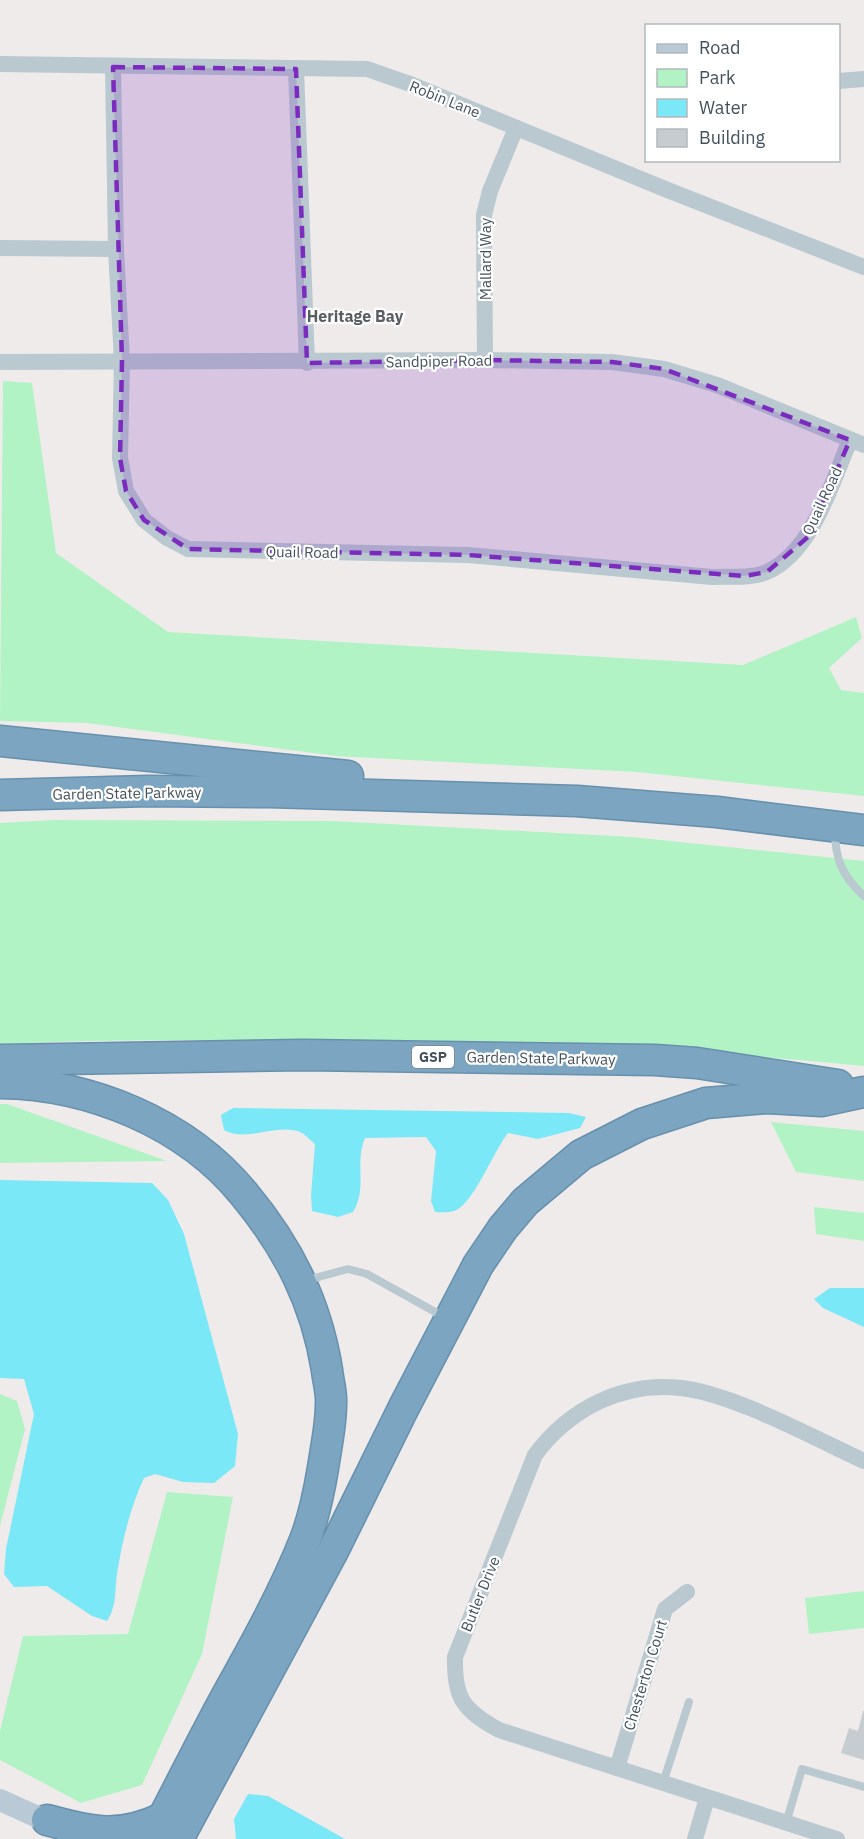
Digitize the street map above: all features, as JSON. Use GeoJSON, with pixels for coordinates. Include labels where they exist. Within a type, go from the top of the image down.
{"type":"FeatureCollection","features":[{"type":"Feature","properties":{"kind":"highway"},"geometry":{"type":"LineString","coordinates":[[0,741],[130,752],[322,774],[469,784],[535,800]]}},
{"type":"Feature","properties":{"kind":"highway","name":"Garden State Parkway"},"geometry":{"type":"LineString","coordinates":[[0,795],[258,792],[535,800],[717,812],[864,830]]}},
{"type":"Feature","properties":{"kind":"highway","name":"Garden State Parkway"},"geometry":{"type":"LineString","coordinates":[[0,1060],[304,1054],[655,1060],[697,1063],[864,1090]]}},
{"type":"Feature","properties":{"kind":"highway"},"geometry":{"type":"LineString","coordinates":[[0,1083],[21,1083],[70,1091],[125,1109],[166,1128],[204,1153],[234,1181],[261,1214],[296,1268],[321,1332],[332,1402],[317,1502],[306,1539],[165,1832]]}},
{"type":"Feature","properties":{"kind":"highway"},"geometry":{"type":"LineString","coordinates":[[165,1832],[333,1551],[478,1265],[502,1228],[525,1202],[581,1155],[610,1138],[642,1124],[706,1103],[767,1098],[821,1101],[864,1090]]}},
{"type":"Feature","properties":{"kind":"highway"},"geometry":{"type":"LineString","coordinates":[[47,1821],[85,1830],[165,1832]]}},
{"type":"Feature","properties":{"kind":"street","name":"Robin Lane"},"geometry":{"type":"LineString","coordinates":[[0,64],[368,69],[864,267]]}},
{"type":"Feature","properties":{"kind":"street","name":"Quail Road"},"geometry":{"type":"LineString","coordinates":[[112,67],[116,249],[122,361],[120,458],[126,491],[144,520],[168,538],[188,549],[468,555],[712,577],[744,576],[767,572],[787,558],[808,537],[857,442]]}},
{"type":"Feature","properties":{"kind":"street"},"geometry":{"type":"LineString","coordinates":[[296,69],[307,363]]}},
{"type":"Feature","properties":{"kind":"street"},"geometry":{"type":"LineString","coordinates":[[840,81],[864,80]]}},
{"type":"Feature","properties":{"kind":"street","name":"Mallard Way"},"geometry":{"type":"LineString","coordinates":[[485,360],[484,215],[490,191],[516,128]]}},
{"type":"Feature","properties":{"kind":"street"},"geometry":{"type":"LineString","coordinates":[[0,248],[116,249]]}},
{"type":"Feature","properties":{"kind":"street","name":"Sandpiper Road"},"geometry":{"type":"LineString","coordinates":[[0,362],[307,363],[485,360],[612,362],[664,369],[717,385],[857,442]]}},
{"type":"Feature","properties":{"kind":"street","name":"Butler Drive"},"geometry":{"type":"LineString","coordinates":[[837,1839],[499,1730],[483,1722],[466,1707],[454,1685],[455,1657],[535,1455],[550,1434],[598,1401],[631,1389],[681,1388],[731,1401],[864,1461]]}},
{"type":"Feature","properties":{"kind":"street","name":"Chesterton Court"},"geometry":{"type":"LineString","coordinates":[[617,1768],[665,1610],[687,1592]]}},
{"type":"Feature","properties":{"kind":"street"},"geometry":{"type":"LineString","coordinates":[[695,1839],[707,1798]]}},
{"type":"Feature","properties":{"kind":"street"},"geometry":{"type":"LineString","coordinates":[[0,1800],[86,1839]]}},
{"type":"Feature","properties":{"kind":"lane"},"geometry":{"type":"LineString","coordinates":[[835,826],[835,851],[840,869],[864,896]]}},
{"type":"Feature","properties":{"kind":"lane"},"geometry":{"type":"LineString","coordinates":[[301,1282],[348,1269],[367,1274],[449,1320]]}},
{"type":"Feature","properties":{"kind":"lane"},"geometry":{"type":"LineString","coordinates":[[663,1783],[689,1702]]}},
{"type":"Feature","properties":{"kind":"lane"},"geometry":{"type":"LineString","coordinates":[[786,1823],[802,1769],[864,1787]]}},
{"type":"Feature","properties":{"kind":"highlighted area"},"geometry":{"type":"Polygon","coordinates":[[[113,67],[296,69],[307,363],[485,360],[612,362],[664,369],[850,440],[808,537],[767,572],[744,576],[468,555],[188,549],[144,520],[126,491],[120,458],[122,361],[113,67]]]}},
{"type":"Feature","properties":{"kind":"green space"},"geometry":{"type":"Polygon","coordinates":[[[3,381],[32,383],[56,553],[168,632],[743,665],[856,617],[862,638],[829,668],[841,690],[864,693],[864,796],[637,772],[336,756],[87,723],[0,721],[3,381]]]}},
{"type":"Feature","properties":{"kind":"green space"},"geometry":{"type":"Polygon","coordinates":[[[55,820],[333,821],[632,837],[864,861],[864,1066],[651,1050],[437,1042],[147,1040],[0,1044],[0,823],[55,820]]]}},
{"type":"Feature","properties":{"kind":"green space"},"geometry":{"type":"Polygon","coordinates":[[[0,1104],[7,1104],[167,1161],[0,1163],[0,1104]]]}},
{"type":"Feature","properties":{"kind":"green space"},"geometry":{"type":"Polygon","coordinates":[[[771,1122],[864,1131],[864,1181],[796,1172],[771,1122]]]}},
{"type":"Feature","properties":{"kind":"green space"},"geometry":{"type":"Polygon","coordinates":[[[814,1207],[864,1213],[864,1241],[816,1234],[814,1207]]]}},
{"type":"Feature","properties":{"kind":"green space"},"geometry":{"type":"Polygon","coordinates":[[[0,1394],[17,1401],[25,1429],[0,1526],[0,1394]]]}},
{"type":"Feature","properties":{"kind":"green space"},"geometry":{"type":"Polygon","coordinates":[[[167,1492],[233,1497],[202,1654],[142,1785],[81,1803],[0,1760],[0,1731],[23,1636],[128,1634],[167,1492]]]}},
{"type":"Feature","properties":{"kind":"green space"},"geometry":{"type":"Polygon","coordinates":[[[864,1591],[864,1628],[809,1634],[805,1598],[864,1591]]]}},
{"type":"Feature","properties":{"kind":"water"},"geometry":{"type":"Polygon","coordinates":[[[233,1108],[569,1113],[586,1117],[580,1128],[538,1139],[508,1133],[468,1199],[461,1207],[449,1212],[435,1212],[431,1201],[436,1151],[426,1137],[365,1138],[361,1157],[360,1194],[357,1203],[353,1212],[338,1217],[312,1211],[315,1144],[302,1133],[290,1130],[242,1135],[224,1130],[221,1115],[233,1108]]]}},
{"type":"Feature","properties":{"kind":"water"},"geometry":{"type":"Polygon","coordinates":[[[0,1180],[152,1183],[168,1200],[184,1234],[238,1434],[235,1466],[214,1483],[183,1482],[155,1474],[144,1478],[125,1533],[114,1602],[107,1621],[92,1616],[47,1586],[14,1587],[4,1574],[6,1549],[34,1414],[24,1379],[0,1378],[0,1180]]]}},
{"type":"Feature","properties":{"kind":"water"},"geometry":{"type":"Polygon","coordinates":[[[830,1288],[864,1288],[864,1327],[823,1308],[814,1299],[830,1288]]]}},
{"type":"Feature","properties":{"kind":"water"},"geometry":{"type":"Polygon","coordinates":[[[248,1794],[268,1796],[345,1839],[236,1839],[234,1819],[248,1794]]]}},
{"type":"Feature","properties":{"kind":"building"},"geometry":{"type":"Polygon","coordinates":[[[863,1711],[864,1760],[841,1753],[849,1728],[858,1731],[863,1711]]]}},
{"type":"Feature","properties":{"kind":"district","name":"Heritage Bay"},"geometry":{"type":"Point","coordinates":[355,316]}}]}
